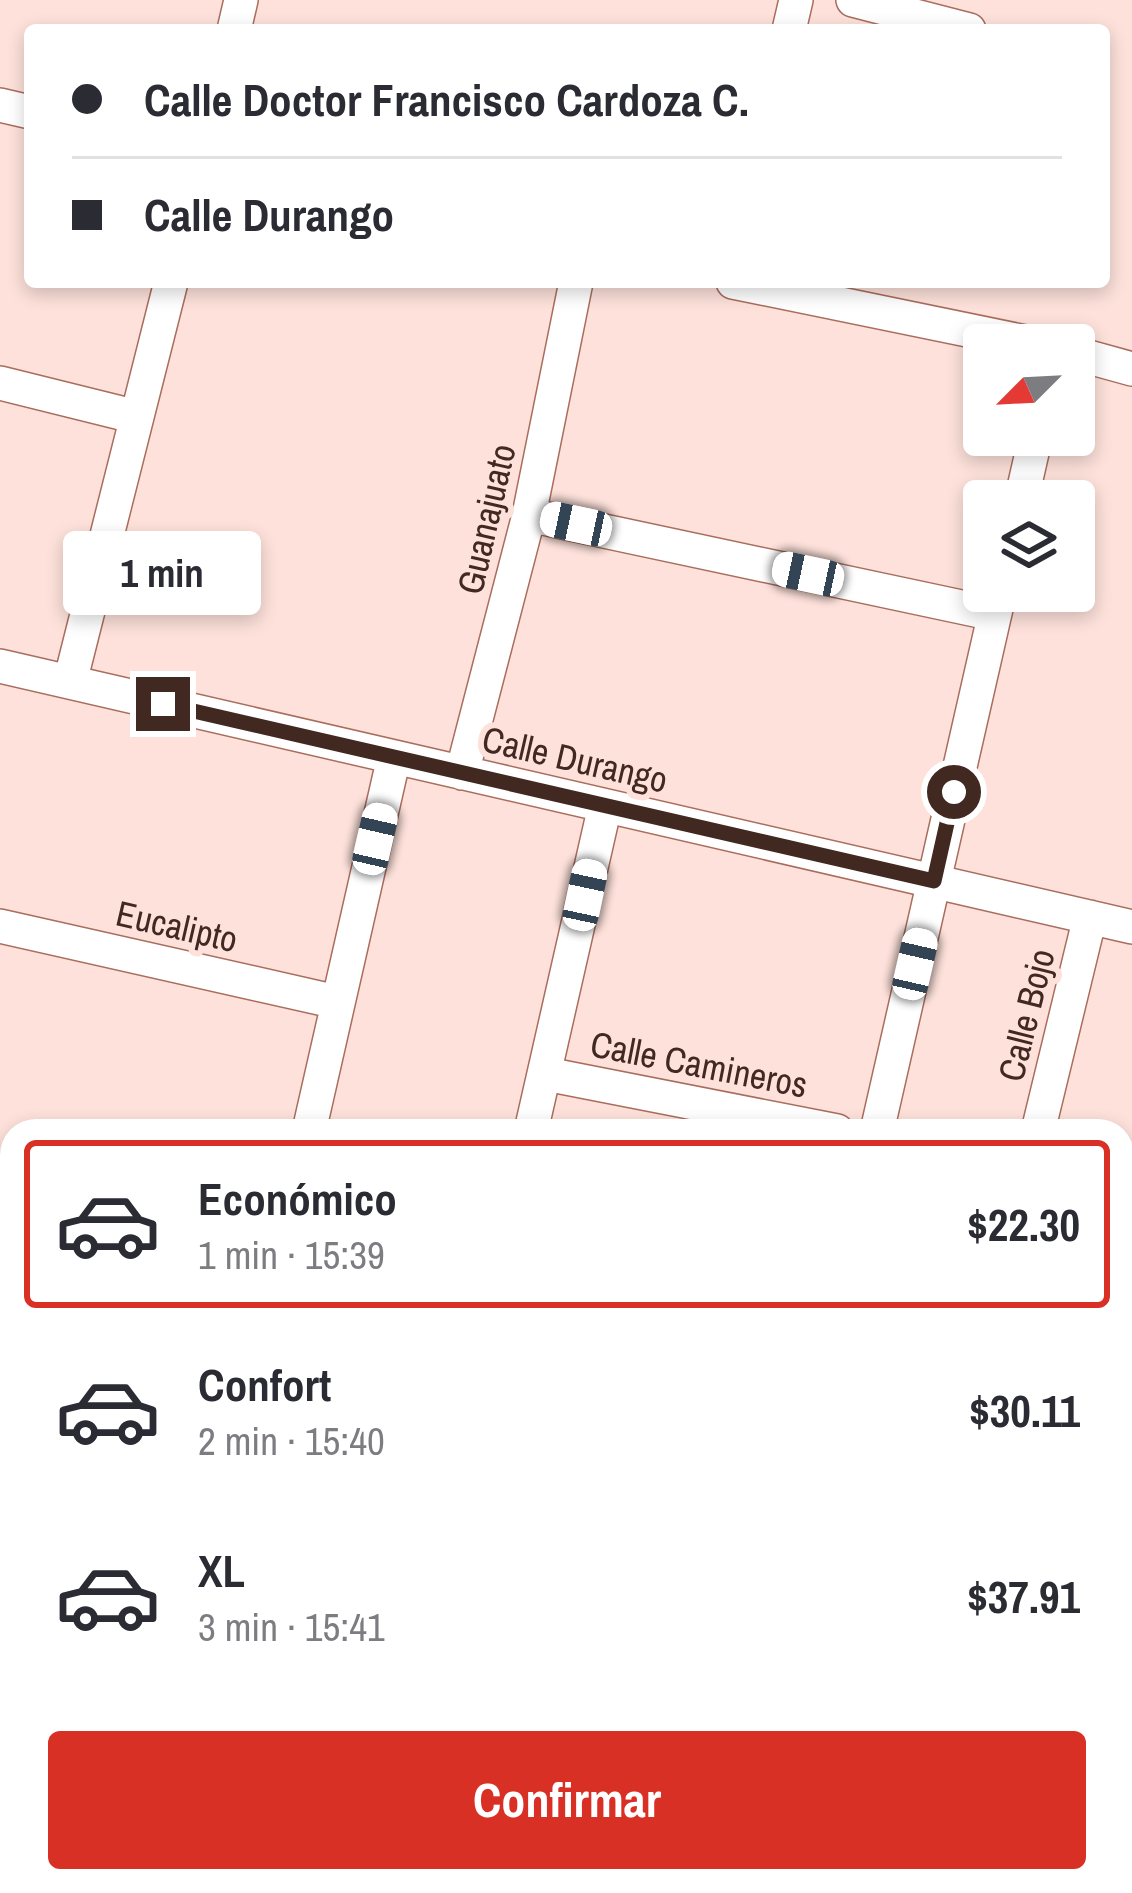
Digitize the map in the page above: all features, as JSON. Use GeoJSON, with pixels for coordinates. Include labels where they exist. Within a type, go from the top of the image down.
{"type":"FeatureCollection","features":[{"type":"Feature","properties":{"kind":"street"},"geometry":{"type":"LineString","coordinates":[[853,0],[946,24]]}},
{"type":"Feature","properties":{"kind":"street"},"geometry":{"type":"LineString","coordinates":[[70,682],[169,288]]}},
{"type":"Feature","properties":{"kind":"street","name":"Guanajuato"},"geometry":{"type":"LineString","coordinates":[[462,773],[529,514],[576,288]]}},
{"type":"Feature","properties":{"kind":"street"},"geometry":{"type":"LineString","coordinates":[[763,288],[963,329]]}},
{"type":"Feature","properties":{"kind":"street"},"geometry":{"type":"LineString","coordinates":[[1095,359],[1132,369]]}},
{"type":"Feature","properties":{"kind":"street"},"geometry":{"type":"LineString","coordinates":[[0,383],[137,417]]}},
{"type":"Feature","properties":{"kind":"street"},"geometry":{"type":"LineString","coordinates":[[529,514],[963,597]]}},
{"type":"Feature","properties":{"kind":"street"},"geometry":{"type":"LineString","coordinates":[[880,1119],[995,612]]}},
{"type":"Feature","properties":{"kind":"street","name":"Calle Durango"},"geometry":{"type":"LineString","coordinates":[[0,666],[1132,927]]}},
{"type":"Feature","properties":{"kind":"street"},"geometry":{"type":"LineString","coordinates":[[312,1119],[394,757]]}},
{"type":"Feature","properties":{"kind":"street"},"geometry":{"type":"LineString","coordinates":[[534,1119],[605,806]]}},
{"type":"Feature","properties":{"kind":"street","name":"Calle Bojo"},"geometry":{"type":"LineString","coordinates":[[1041,1119],[1090,917]]}},
{"type":"Feature","properties":{"kind":"street","name":"Eucalipto"},"geometry":{"type":"LineString","coordinates":[[0,926],[337,1002]]}},
{"type":"Feature","properties":{"kind":"street","name":"Calle Camineros"},"geometry":{"type":"LineString","coordinates":[[546,1074],[776,1119]]}},
{"type":"Feature","properties":{"kind":"route"},"geometry":{"type":"LineString","coordinates":[[163,704],[934,881],[954,792]]}}]}
